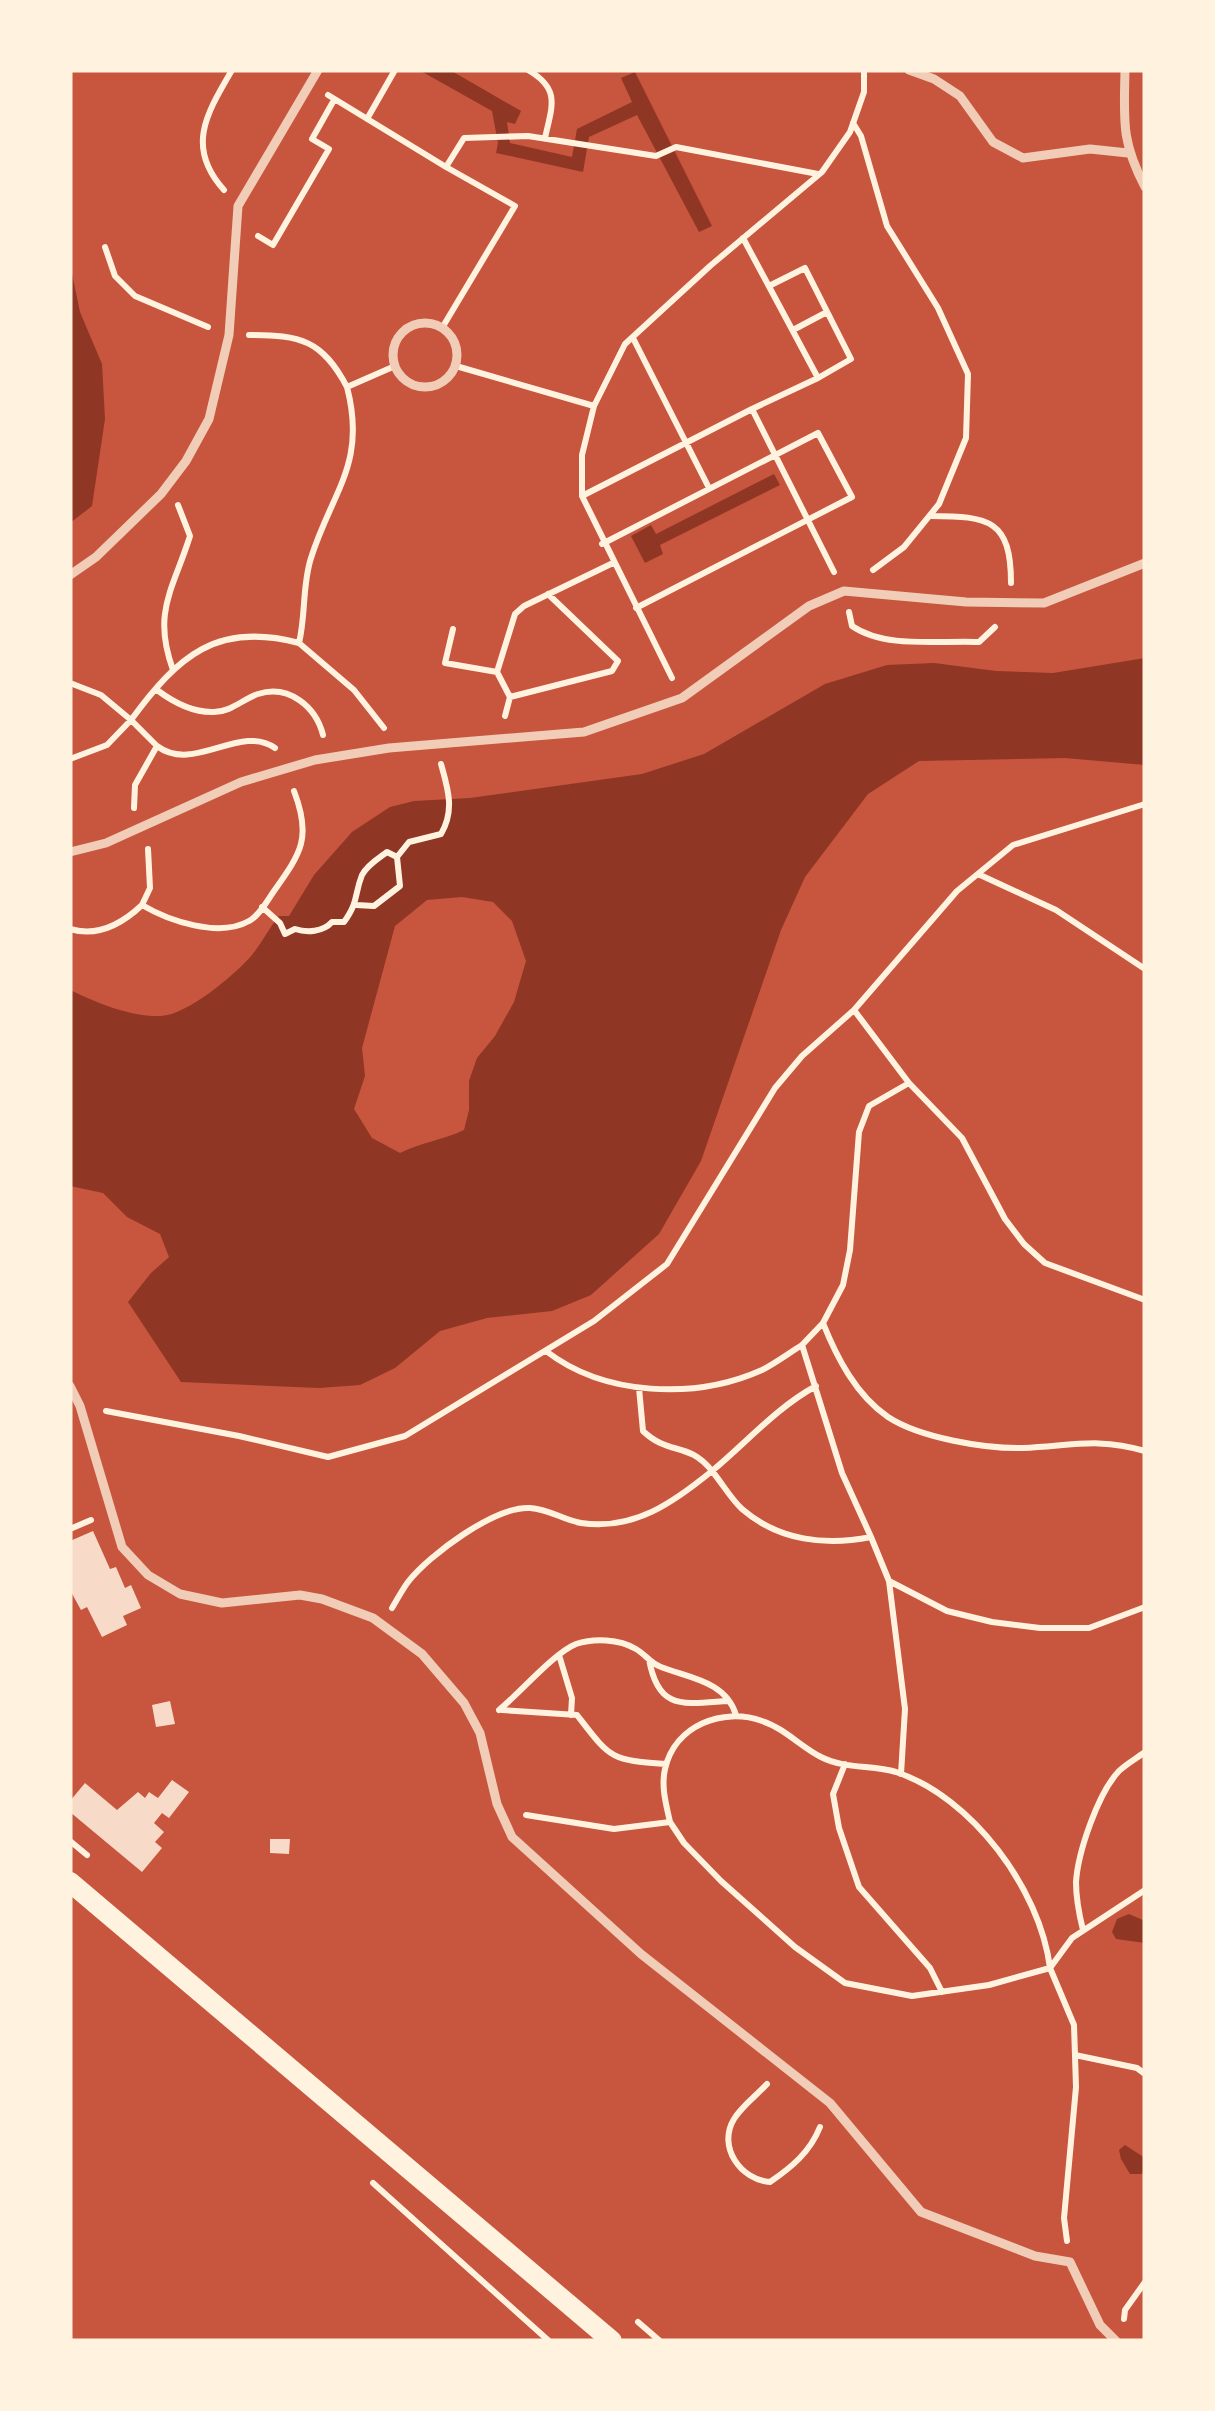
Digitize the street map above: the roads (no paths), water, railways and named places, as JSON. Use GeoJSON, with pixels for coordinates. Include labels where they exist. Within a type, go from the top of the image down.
{"type":"FeatureCollection","features":[{"type":"Feature","properties":{"kind":"main road"},"geometry":{"type":"LineString","coordinates":[[70,1882],[612,2341]]}},
{"type":"Feature","properties":{"kind":"street"},"geometry":{"type":"LineString","coordinates":[[70,575],[96,557],[166,488],[209,419],[229,335],[238,206],[318,70]]}},
{"type":"Feature","properties":{"kind":"street"},"geometry":{"type":"LineString","coordinates":[[909,70],[934,79],[960,96],[993,142],[1023,158],[1090,149],[1128,153]]}},
{"type":"Feature","properties":{"kind":"street"},"geometry":{"type":"LineString","coordinates":[[1125,70],[1128,153],[1145,187]]}},
{"type":"Feature","properties":{"kind":"street"},"geometry":{"type":"LineString","coordinates":[[427,322],[442,328],[455,342],[456,366],[441,384],[429,388],[406,382],[396,371],[392,358],[394,344],[402,332],[413,324],[427,322]]}},
{"type":"Feature","properties":{"kind":"street"},"geometry":{"type":"LineString","coordinates":[[70,852],[106,843],[241,782],[327,758],[388,748],[584,732],[682,698],[809,606],[844,591],[966,602],[1044,602],[1145,563]]}},
{"type":"Feature","properties":{"kind":"street"},"geometry":{"type":"LineString","coordinates":[[70,1386],[80,1406],[122,1547],[148,1574],[180,1594],[222,1603],[300,1595],[322,1600],[373,1618],[422,1654],[464,1703],[480,1733],[502,1815],[512,1837],[640,1954],[830,2103],[921,2212],[1035,2256],[1070,2262],[1100,2325],[1116,2341]]}}]}
